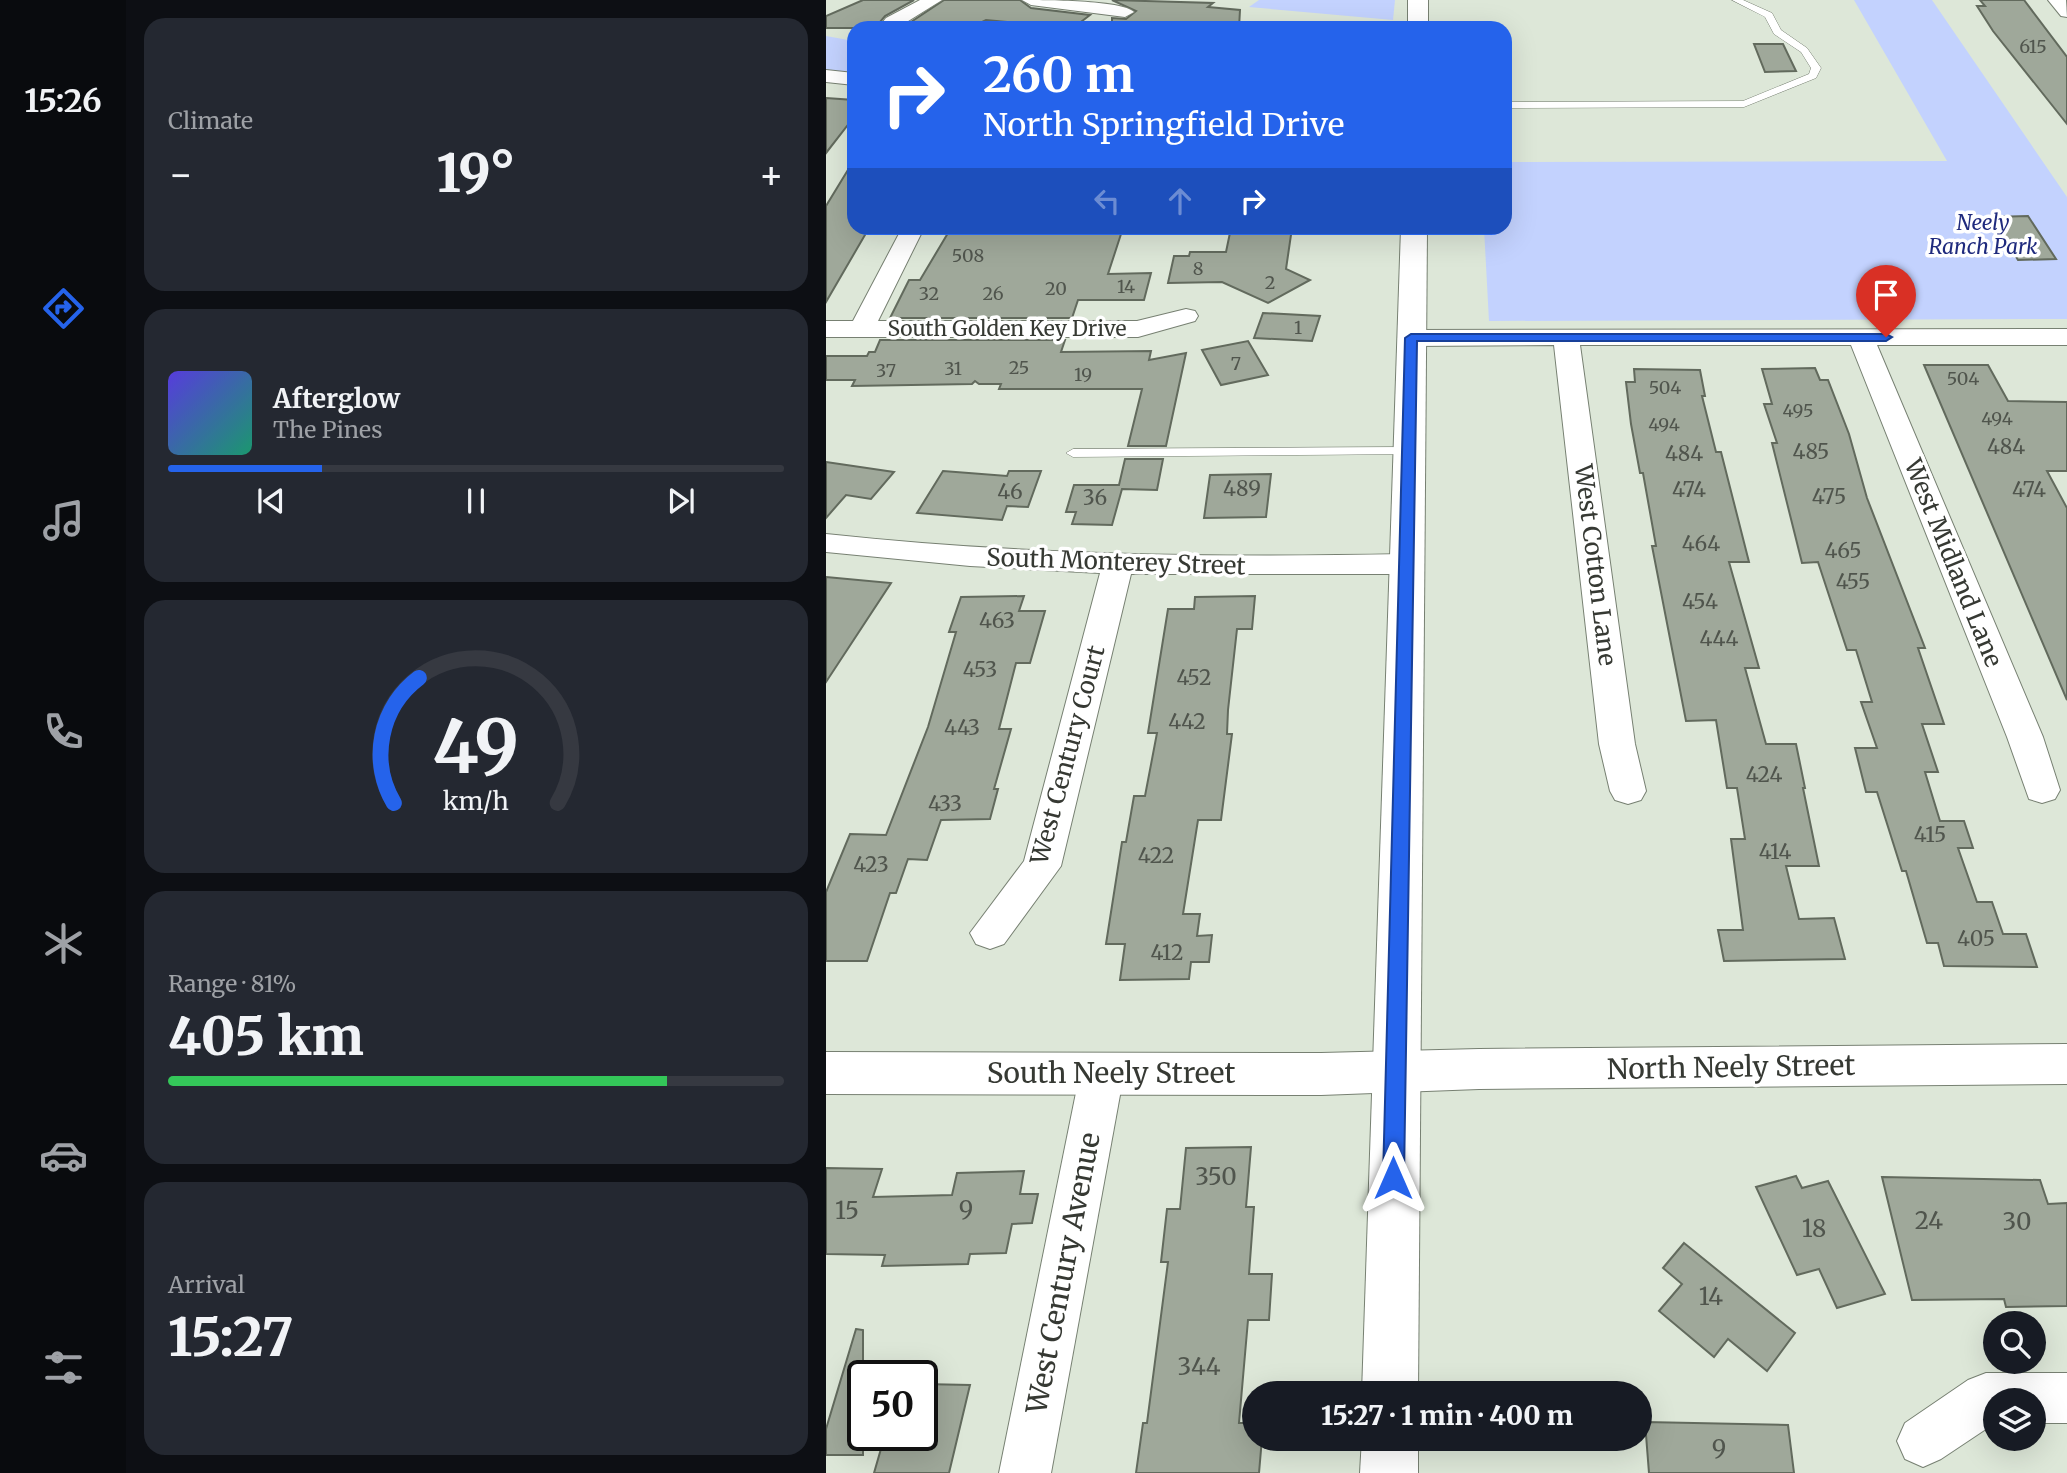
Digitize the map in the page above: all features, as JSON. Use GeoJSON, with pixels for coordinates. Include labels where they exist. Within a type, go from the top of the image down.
{"type":"FeatureCollection","features":[{"type":"Feature","properties":{"kind":"main road"},"geometry":{"type":"LineString","coordinates":[[1418,0],[1418,21]]}},
{"type":"Feature","properties":{"kind":"main road"},"geometry":{"type":"LineString","coordinates":[[827,77],[847,78]]}},
{"type":"Feature","properties":{"kind":"main road"},"geometry":{"type":"LineString","coordinates":[[1390,1381],[1413,235]]}},
{"type":"Feature","properties":{"kind":"main road","name":"North Neely Street"},"geometry":{"type":"LineString","coordinates":[[1395,1072],[2067,1064]]}},
{"type":"Feature","properties":{"kind":"main road","name":"South Neely Street"},"geometry":{"type":"LineString","coordinates":[[826,1073],[1395,1072]]}},
{"type":"Feature","properties":{"kind":"main road"},"geometry":{"type":"LineString","coordinates":[[1389,1473],[1390,1451]]}},
{"type":"Feature","properties":{"kind":"street"},"geometry":{"type":"LineString","coordinates":[[894,21],[933,0]]}},
{"type":"Feature","properties":{"kind":"street"},"geometry":{"type":"LineString","coordinates":[[1031,0],[1125,12]]}},
{"type":"Feature","properties":{"kind":"street"},"geometry":{"type":"LineString","coordinates":[[1113,21],[1142,0]]}},
{"type":"Feature","properties":{"kind":"street"},"geometry":{"type":"LineString","coordinates":[[2057,0],[2067,12]]}},
{"type":"Feature","properties":{"kind":"street"},"geometry":{"type":"LineString","coordinates":[[862,329],[909,235]]}},
{"type":"Feature","properties":{"kind":"street","name":"South Golden Key Drive"},"geometry":{"type":"LineString","coordinates":[[826,329],[1138,329],[1186,316]]}},
{"type":"Feature","properties":{"kind":"street","name":"West Midland Lane"},"geometry":{"type":"LineString","coordinates":[[1861,337],[2025,737],[2042,790]]}},
{"type":"Feature","properties":{"kind":"street"},"geometry":{"type":"LineString","coordinates":[[1411,338],[2067,337]]}},
{"type":"Feature","properties":{"kind":"street","name":"West Cotton Lane"},"geometry":{"type":"LineString","coordinates":[[1566,338],[1618,744],[1629,791]]}},
{"type":"Feature","properties":{"kind":"street","name":"South Monterey Street"},"geometry":{"type":"LineString","coordinates":[[826,542],[904,553],[1118,565],[1276,567],[1406,564]]}},
{"type":"Feature","properties":{"kind":"street","name":"West Century Court"},"geometry":{"type":"LineString","coordinates":[[990,933],[1042,866],[1118,565]]}},
{"type":"Feature","properties":{"kind":"street","name":"West Century Avenue"},"geometry":{"type":"LineString","coordinates":[[1025,1473],[1102,1073]]}},
{"type":"Feature","properties":{"kind":"street"},"geometry":{"type":"LineString","coordinates":[[1923,1441],[1986,1398],[2067,1398]]}},
{"type":"Feature","properties":{"kind":"lane"},"geometry":{"type":"LineString","coordinates":[[1512,105],[1744,104],[1813,76],[1816,68],[1804,50],[1777,32],[1769,15],[1736,0]]}},
{"type":"Feature","properties":{"kind":"lane"},"geometry":{"type":"LineString","coordinates":[[1073,453],[1409,451]]}},
{"type":"Feature","properties":{"kind":"green space"},"geometry":{"type":"Polygon","coordinates":[[[1259,0],[1395,0],[1393,20],[1249,7],[1259,0]]]}},
{"type":"Feature","properties":{"kind":"green space","name":"Neely Ranch Park"},"geometry":{"type":"Polygon","coordinates":[[[1854,0],[1932,0],[2067,197],[2067,319],[1489,321],[1484,235],[1512,235],[1512,162],[1947,161],[1854,0]]]}},
{"type":"Feature","properties":{"kind":"green space"},"geometry":{"type":"Polygon","coordinates":[[[826,36],[847,40],[847,78],[826,76],[826,36]]]}},
{"type":"Feature","properties":{"kind":"building"},"geometry":{"type":"Polygon","coordinates":[[[863,0],[914,0],[881,21],[847,21],[847,28],[826,28],[826,16],[863,0]]]}},
{"type":"Feature","properties":{"kind":"building"},"geometry":{"type":"Polygon","coordinates":[[[944,0],[1020,0],[1031,8],[1090,15],[1082,21],[912,21],[944,0]]]}},
{"type":"Feature","properties":{"kind":"building"},"geometry":{"type":"Polygon","coordinates":[[[1112,0],[1213,3],[1208,7],[1240,10],[1239,21],[1112,21],[1112,18],[1126,19],[1136,11],[1112,0]]]}},
{"type":"Feature","properties":{"kind":"building"},"geometry":{"type":"Polygon","coordinates":[[[1980,0],[2024,0],[2067,57],[2067,124],[1993,31],[1977,6],[1985,6],[1980,0]]]}},
{"type":"Feature","properties":{"kind":"building"},"geometry":{"type":"Polygon","coordinates":[[[1754,44],[1783,44],[1796,71],[1765,72],[1754,44]]]}},
{"type":"Feature","properties":{"kind":"building"},"geometry":{"type":"Polygon","coordinates":[[[826,98],[847,100],[847,126],[826,153],[826,98]]]}},
{"type":"Feature","properties":{"kind":"building"},"geometry":{"type":"Polygon","coordinates":[[[847,172],[847,235],[865,235],[826,302],[826,206],[847,172]]]}},
{"type":"Feature","properties":{"kind":"building"},"geometry":{"type":"Polygon","coordinates":[[[2028,216],[2056,259],[2018,260],[1992,217],[2028,216]]]}},
{"type":"Feature","properties":{"kind":"building"},"geometry":{"type":"Polygon","coordinates":[[[947,235],[1121,235],[1108,274],[1151,273],[1144,300],[1078,300],[1072,318],[890,318],[909,280],[920,280],[947,235]]]}},
{"type":"Feature","properties":{"kind":"building"},"geometry":{"type":"Polygon","coordinates":[[[1230,235],[1291,235],[1286,269],[1310,280],[1268,303],[1222,282],[1168,283],[1174,256],[1189,256],[1190,252],[1226,252],[1230,235]]]}},
{"type":"Feature","properties":{"kind":"building"},"geometry":{"type":"Polygon","coordinates":[[[1263,313],[1320,316],[1312,341],[1254,338],[1263,313]]]}},
{"type":"Feature","properties":{"kind":"building"},"geometry":{"type":"Polygon","coordinates":[[[880,340],[1065,340],[1061,352],[1151,351],[1149,360],[1186,353],[1166,446],[1128,446],[1142,389],[999,389],[1001,384],[979,384],[975,381],[972,384],[852,386],[855,380],[826,380],[826,356],[867,356],[869,352],[875,352],[880,340]]]}},
{"type":"Feature","properties":{"kind":"building"},"geometry":{"type":"Polygon","coordinates":[[[1248,341],[1268,375],[1221,385],[1202,350],[1248,341]]]}},
{"type":"Feature","properties":{"kind":"building"},"geometry":{"type":"Polygon","coordinates":[[[1924,365],[1988,365],[2008,401],[2067,402],[2067,471],[2047,471],[2067,508],[2067,700],[1924,365]]]}},
{"type":"Feature","properties":{"kind":"building"},"geometry":{"type":"Polygon","coordinates":[[[1815,368],[1820,380],[1828,380],[1849,434],[1867,498],[1925,648],[1918,648],[1944,724],[1922,724],[1938,772],[1925,772],[1940,821],[1964,821],[1973,848],[1958,848],[1977,902],[1992,902],[2003,934],[2026,934],[2037,967],[1944,966],[1938,943],[1927,943],[1906,871],[1902,871],[1877,792],[1866,792],[1855,748],[1877,748],[1861,702],[1872,702],[1856,650],[1847,650],[1818,562],[1802,563],[1772,443],[1777,443],[1764,404],[1772,404],[1762,369],[1815,368]]]}},
{"type":"Feature","properties":{"kind":"building"},"geometry":{"type":"Polygon","coordinates":[[[1634,369],[1700,370],[1705,396],[1702,396],[1716,452],[1721,452],[1749,562],[1729,562],[1759,668],[1745,668],[1766,744],[1796,744],[1805,788],[1819,866],[1786,866],[1799,919],[1834,918],[1845,959],[1724,961],[1718,930],[1743,930],[1731,839],[1745,839],[1737,788],[1727,788],[1716,720],[1686,721],[1652,546],[1656,546],[1643,473],[1640,473],[1631,424],[1626,382],[1635,382],[1634,369]]]}},
{"type":"Feature","properties":{"kind":"building"},"geometry":{"type":"Polygon","coordinates":[[[1125,459],[1163,459],[1157,490],[1122,489],[1112,525],[1072,524],[1076,512],[1066,512],[1074,485],[1119,485],[1125,459]]]}},
{"type":"Feature","properties":{"kind":"building"},"geometry":{"type":"Polygon","coordinates":[[[826,462],[894,472],[871,499],[846,495],[826,518],[826,462]]]}},
{"type":"Feature","properties":{"kind":"building"},"geometry":{"type":"Polygon","coordinates":[[[943,471],[1007,476],[1009,471],[1041,471],[1028,507],[1007,506],[1002,520],[917,513],[943,471]]]}},
{"type":"Feature","properties":{"kind":"building"},"geometry":{"type":"Polygon","coordinates":[[[1271,474],[1266,517],[1204,518],[1210,475],[1271,474]]]}},
{"type":"Feature","properties":{"kind":"building"},"geometry":{"type":"Polygon","coordinates":[[[826,577],[891,583],[826,682],[826,577]]]}},
{"type":"Feature","properties":{"kind":"building"},"geometry":{"type":"Polygon","coordinates":[[[1024,596],[1019,611],[1045,611],[1030,663],[1016,663],[999,729],[1011,729],[994,789],[998,789],[990,819],[941,820],[927,860],[908,859],[896,893],[890,893],[867,961],[826,961],[826,892],[850,834],[886,835],[928,727],[956,632],[949,632],[961,597],[1024,596]]]}},
{"type":"Feature","properties":{"kind":"building"},"geometry":{"type":"Polygon","coordinates":[[[1255,596],[1252,629],[1237,629],[1228,710],[1227,734],[1232,734],[1221,820],[1198,820],[1183,914],[1200,914],[1197,936],[1212,935],[1209,962],[1191,962],[1189,979],[1120,980],[1125,944],[1106,944],[1122,842],[1126,842],[1134,796],[1145,796],[1157,733],[1148,733],[1168,609],[1194,609],[1195,597],[1255,596]]]}},
{"type":"Feature","properties":{"kind":"building"},"geometry":{"type":"Polygon","coordinates":[[[1251,1147],[1246,1207],[1254,1207],[1249,1274],[1272,1274],[1269,1320],[1248,1320],[1239,1423],[1242,1423],[1242,1451],[1261,1451],[1259,1473],[1136,1473],[1143,1423],[1147,1423],[1168,1262],[1161,1262],[1167,1209],[1180,1209],[1186,1148],[1251,1147]]]}},
{"type":"Feature","properties":{"kind":"building"},"geometry":{"type":"Polygon","coordinates":[[[826,1168],[882,1169],[873,1197],[952,1195],[957,1173],[1024,1171],[1020,1194],[1038,1194],[1032,1223],[1012,1224],[1006,1253],[970,1254],[968,1264],[882,1266],[885,1255],[826,1254],[826,1168]]]}},
{"type":"Feature","properties":{"kind":"building"},"geometry":{"type":"Polygon","coordinates":[[[1796,1176],[1802,1188],[1828,1181],[1885,1294],[1837,1308],[1819,1269],[1797,1275],[1756,1187],[1796,1176]]]}},
{"type":"Feature","properties":{"kind":"building"},"geometry":{"type":"Polygon","coordinates":[[[1882,1177],[2040,1180],[2048,1204],[2067,1203],[2067,1306],[2006,1307],[2004,1299],[1912,1300],[1882,1177]]]}},
{"type":"Feature","properties":{"kind":"building"},"geometry":{"type":"Polygon","coordinates":[[[1684,1243],[1795,1333],[1767,1371],[1728,1339],[1714,1357],[1659,1311],[1682,1284],[1663,1268],[1684,1243]]]}},
{"type":"Feature","properties":{"kind":"building"},"geometry":{"type":"Polygon","coordinates":[[[856,1329],[863,1330],[863,1360],[847,1360],[847,1451],[863,1451],[863,1455],[826,1455],[826,1429],[856,1329]]]}},
{"type":"Feature","properties":{"kind":"building"},"geometry":{"type":"Polygon","coordinates":[[[938,1384],[970,1385],[949,1473],[874,1473],[880,1451],[938,1451],[938,1384]]]}},
{"type":"Feature","properties":{"kind":"building"},"geometry":{"type":"Polygon","coordinates":[[[1652,1422],[1788,1425],[1794,1473],[1649,1473],[1647,1451],[1652,1451],[1652,1422]]]}},
{"type":"Feature","properties":{"kind":"route"},"geometry":{"type":"LineString","coordinates":[[1393,1178],[1411,338],[1886,337]]}}]}
